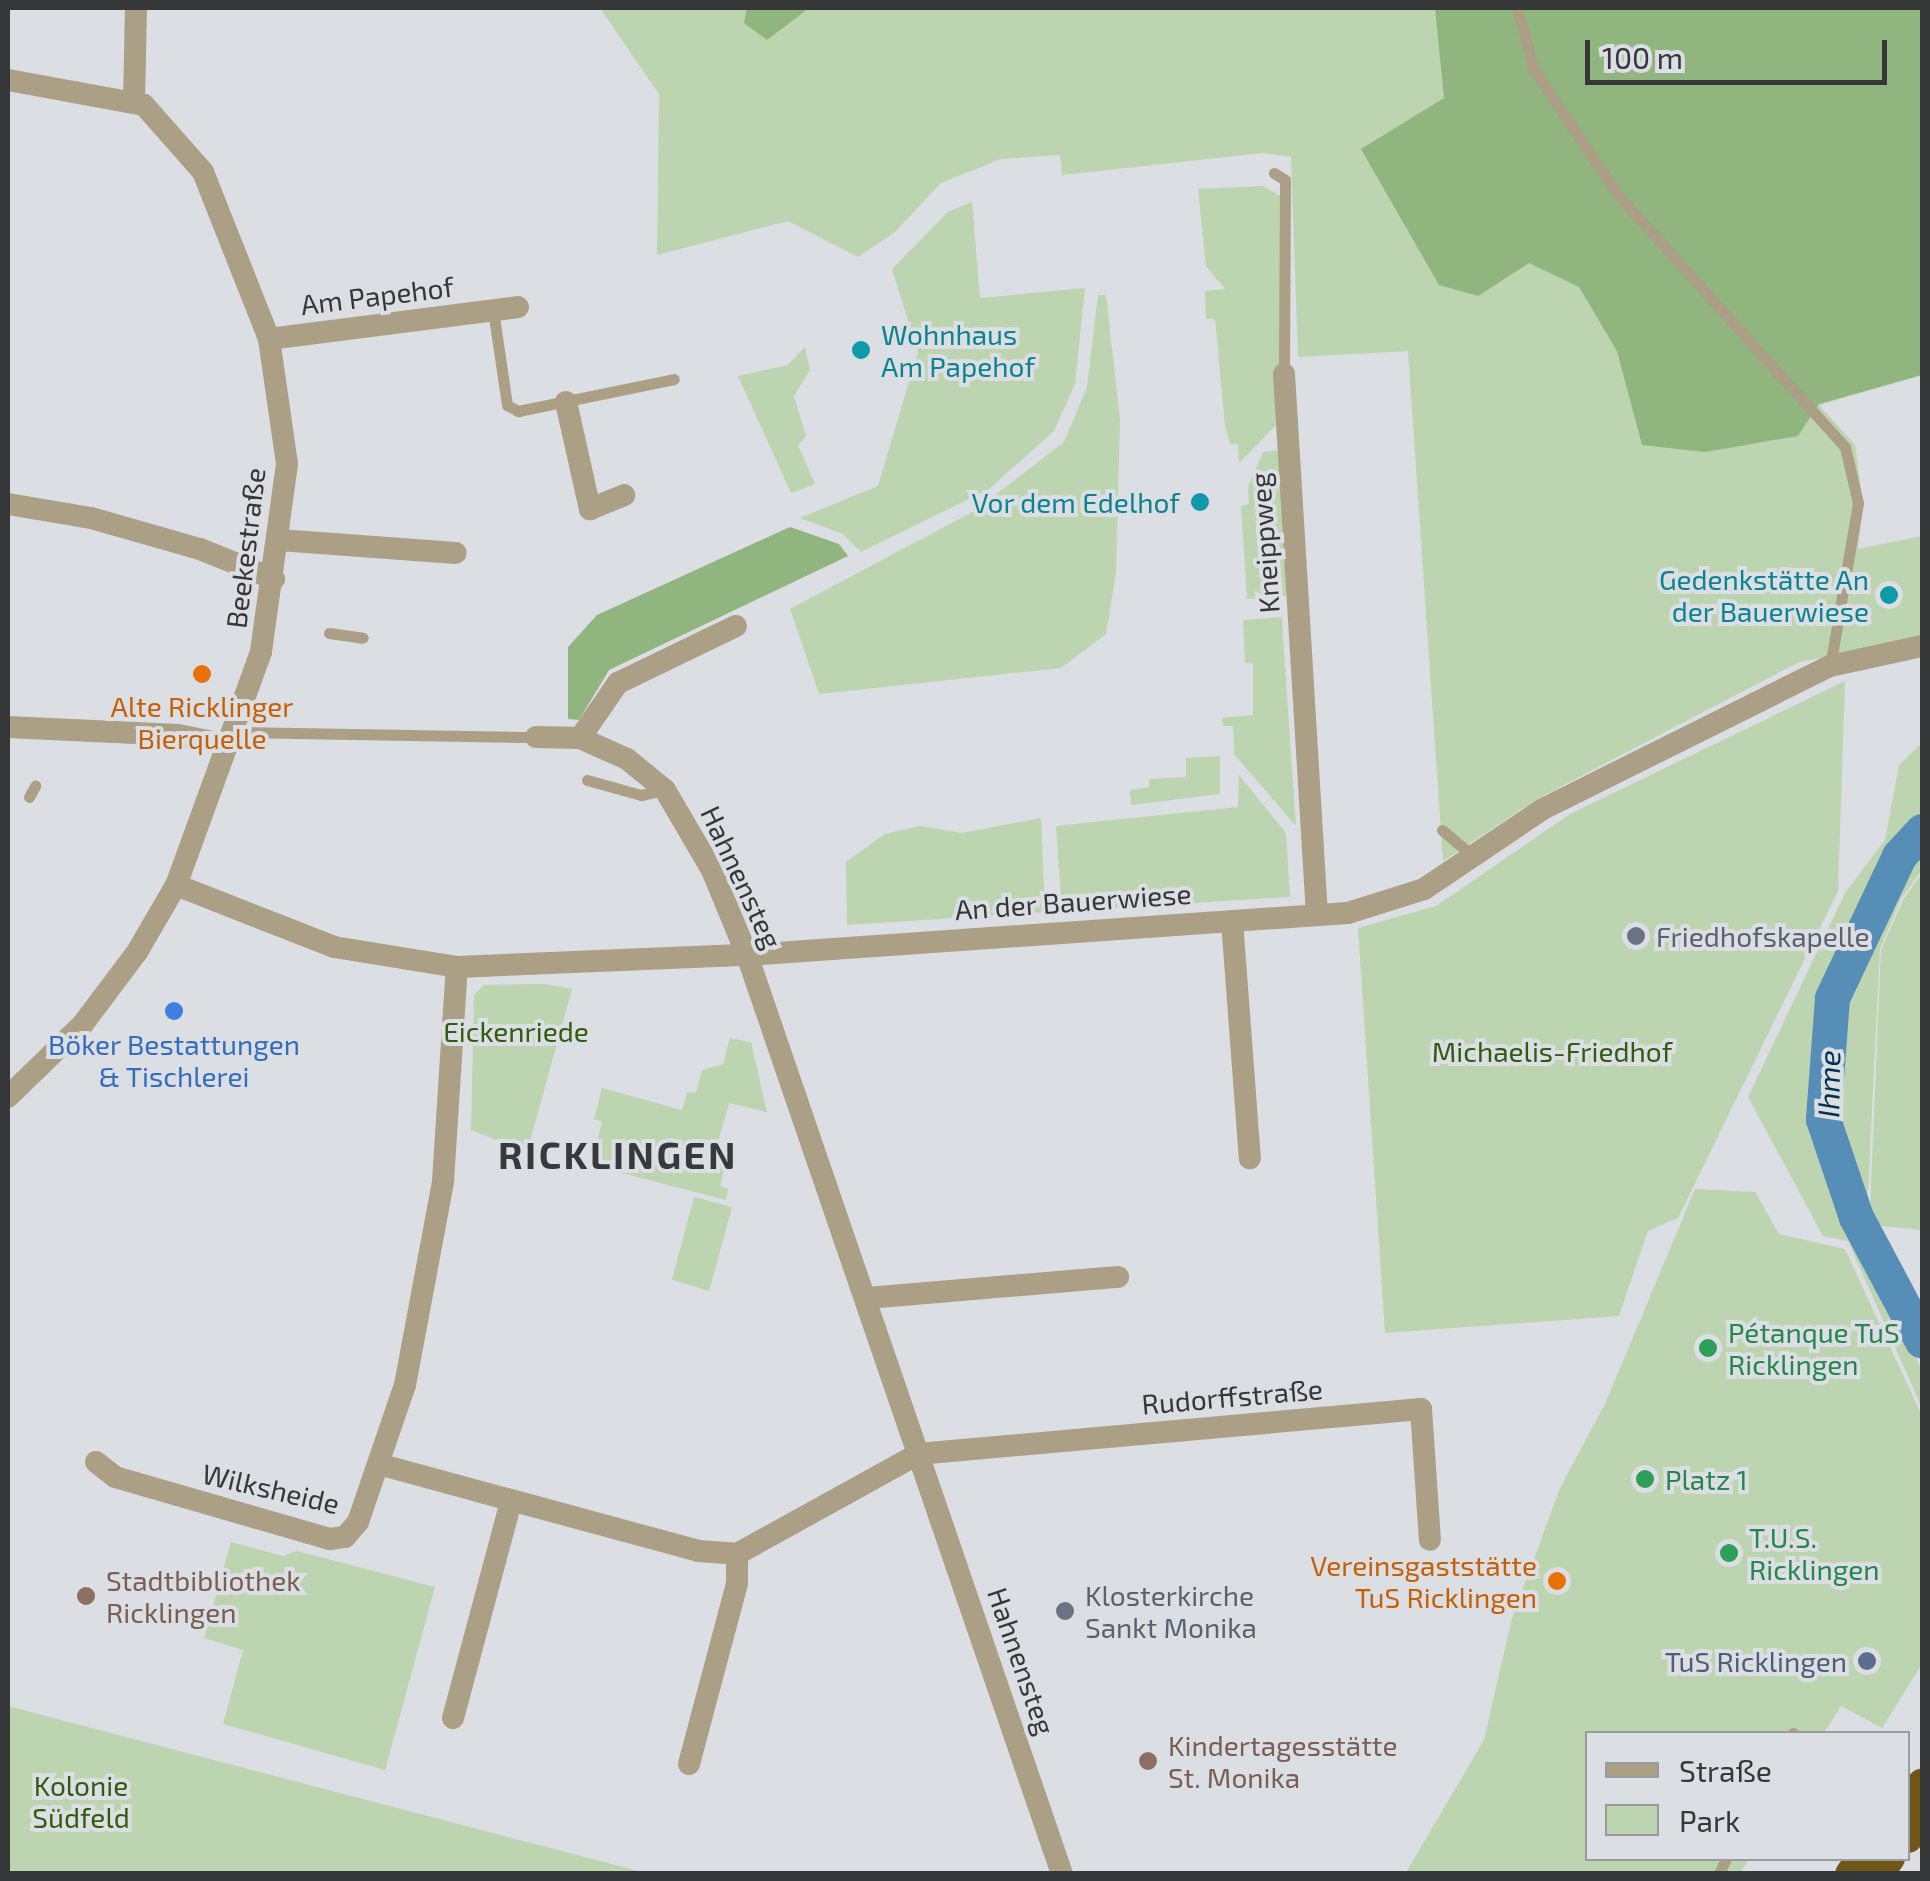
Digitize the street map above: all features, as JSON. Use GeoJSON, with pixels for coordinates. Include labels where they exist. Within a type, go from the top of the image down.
{"type":"FeatureCollection","features":[{"type":"Feature","properties":{"kind":"street"},"geometry":{"type":"LineString","coordinates":[[8,80],[134,102],[136,8]]}},
{"type":"Feature","properties":{"kind":"street","name":"Beekestraße"},"geometry":{"type":"LineString","coordinates":[[8,1097],[83,1024],[138,952],[176,885],[232,739],[274,580],[286,431],[269,340],[203,172],[166,127],[134,102]]}},
{"type":"Feature","properties":{"kind":"street","name":"Am Papehof"},"geometry":{"type":"LineString","coordinates":[[269,340],[518,307]]}},
{"type":"Feature","properties":{"kind":"street","name":"Kneippweg"},"geometry":{"type":"LineString","coordinates":[[1284,374],[1317,915]]}},
{"type":"Feature","properties":{"kind":"street"},"geometry":{"type":"LineString","coordinates":[[566,402],[590,509],[624,495]]}},
{"type":"Feature","properties":{"kind":"street"},"geometry":{"type":"LineString","coordinates":[[8,504],[91,518],[200,549],[274,580]]}},
{"type":"Feature","properties":{"kind":"street"},"geometry":{"type":"LineString","coordinates":[[279,540],[456,552]]}},
{"type":"Feature","properties":{"kind":"street"},"geometry":{"type":"LineString","coordinates":[[580,738],[618,683],[736,626]]}},
{"type":"Feature","properties":{"kind":"street","name":"An der Bauerwiese"},"geometry":{"type":"LineString","coordinates":[[176,885],[334,947],[456,967],[747,955],[1317,915],[1389,905],[1473,857],[1543,809],[1830,666],[1922,646]]}},
{"type":"Feature","properties":{"kind":"street","name":"Hahnensteg"},"geometry":{"type":"LineString","coordinates":[[8,727],[232,739]]}},
{"type":"Feature","properties":{"kind":"street","name":"Hahnensteg"},"geometry":{"type":"LineString","coordinates":[[536,737],[580,738],[626,759],[665,790],[712,870],[747,955],[867,1298],[1062,1874]]}},
{"type":"Feature","properties":{"kind":"street"},"geometry":{"type":"LineString","coordinates":[[1232,922],[1250,1158]]}},
{"type":"Feature","properties":{"kind":"street"},"geometry":{"type":"LineString","coordinates":[[456,967],[443,1182],[404,1385],[382,1465],[698,1551],[737,1554],[918,1454]]}},
{"type":"Feature","properties":{"kind":"street"},"geometry":{"type":"LineString","coordinates":[[867,1298],[1118,1278]]}},
{"type":"Feature","properties":{"kind":"street","name":"Rudorffstraße"},"geometry":{"type":"LineString","coordinates":[[918,1454],[1421,1409],[1430,1540]]}},
{"type":"Feature","properties":{"kind":"street","name":"Wilksheide"},"geometry":{"type":"LineString","coordinates":[[96,1462],[114,1477],[330,1539],[345,1537],[358,1522],[382,1465]]}},
{"type":"Feature","properties":{"kind":"street"},"geometry":{"type":"LineString","coordinates":[[453,1718],[512,1501]]}},
{"type":"Feature","properties":{"kind":"street"},"geometry":{"type":"LineString","coordinates":[[689,1764],[738,1583],[737,1554]]}},
{"type":"Feature","properties":{"kind":"lane"},"geometry":{"type":"LineString","coordinates":[[1517,8],[1534,70],[1618,195],[1845,448],[1858,503],[1830,666]]}},
{"type":"Feature","properties":{"kind":"lane","name":"Kneippweg"},"geometry":{"type":"LineString","coordinates":[[1274,174],[1285,180],[1284,374]]}},
{"type":"Feature","properties":{"kind":"lane","name":"Am Papehof"},"geometry":{"type":"LineString","coordinates":[[494,310],[507,404],[518,411],[674,378]]}},
{"type":"Feature","properties":{"kind":"lane"},"geometry":{"type":"LineString","coordinates":[[329,633],[363,638]]}},
{"type":"Feature","properties":{"kind":"lane","name":"Hahnensteg"},"geometry":{"type":"LineString","coordinates":[[232,739],[536,737]]}},
{"type":"Feature","properties":{"kind":"lane"},"geometry":{"type":"LineString","coordinates":[[587,780],[642,794],[665,790]]}},
{"type":"Feature","properties":{"kind":"lane"},"geometry":{"type":"LineString","coordinates":[[1442,830],[1473,857]]}},
{"type":"Feature","properties":{"kind":"green space"},"geometry":{"type":"Polygon","coordinates":[[[600,8],[1922,8],[1922,375],[1819,405],[1855,445],[1863,505],[1858,549],[1922,536],[1922,639],[1799,662],[1539,798],[1443,861],[1408,351],[1298,357],[1291,157],[1263,153],[1062,175],[1060,155],[1001,159],[941,183],[895,232],[858,257],[788,221],[657,255],[659,94],[600,8]]]}},
{"type":"Feature","properties":{"kind":"green space"},"geometry":{"type":"Polygon","coordinates":[[[747,8],[809,8],[767,40],[744,23],[747,8]]]}},
{"type":"Feature","properties":{"kind":"green space"},"geometry":{"type":"Polygon","coordinates":[[[1435,8],[1922,8],[1922,375],[1819,404],[1798,436],[1705,452],[1642,445],[1617,351],[1579,287],[1529,263],[1478,296],[1439,285],[1361,149],[1444,98],[1435,8]]]}},
{"type":"Feature","properties":{"kind":"green space"},"geometry":{"type":"Polygon","coordinates":[[[1263,186],[1280,196],[1280,421],[1239,463],[1238,444],[1230,444],[1225,426],[1215,319],[1206,319],[1205,291],[1225,289],[1206,266],[1198,189],[1263,186]]]}},
{"type":"Feature","properties":{"kind":"green space"},"geometry":{"type":"Polygon","coordinates":[[[972,202],[980,298],[1085,288],[1075,384],[1054,431],[989,489],[861,552],[843,534],[800,518],[878,486],[918,352],[892,269],[948,212],[972,202]]]}},
{"type":"Feature","properties":{"kind":"green space"},"geometry":{"type":"Polygon","coordinates":[[[1098,295],[1106,295],[1120,419],[1116,573],[1106,634],[1061,668],[819,694],[790,609],[976,510],[1064,442],[1087,387],[1098,295]]]}},
{"type":"Feature","properties":{"kind":"green space"},"geometry":{"type":"Polygon","coordinates":[[[805,347],[810,370],[794,396],[806,436],[798,445],[815,484],[791,493],[738,376],[788,365],[805,347]]]}},
{"type":"Feature","properties":{"kind":"green space"},"geometry":{"type":"Polygon","coordinates":[[[1280,450],[1288,596],[1247,599],[1241,506],[1249,504],[1248,487],[1263,452],[1280,450]]]}},
{"type":"Feature","properties":{"kind":"green space"},"geometry":{"type":"Polygon","coordinates":[[[790,527],[839,544],[848,556],[609,670],[579,720],[568,719],[568,647],[597,615],[790,527]]]}},
{"type":"Feature","properties":{"kind":"green space"},"geometry":{"type":"Polygon","coordinates":[[[1282,617],[1296,826],[1234,754],[1233,726],[1223,726],[1222,718],[1253,715],[1253,663],[1245,663],[1243,620],[1282,617]]]}},
{"type":"Feature","properties":{"kind":"green space","name":"Michaelis-Friedhof"},"geometry":{"type":"Polygon","coordinates":[[[1845,681],[1838,891],[1678,1218],[1648,1231],[1619,1316],[1385,1333],[1358,928],[1436,906],[1570,814],[1845,681]]]}},
{"type":"Feature","properties":{"kind":"green space"},"geometry":{"type":"Polygon","coordinates":[[[1922,743],[1922,823],[1894,855],[1827,996],[1818,1120],[1859,1235],[1922,1371],[1922,1408],[1848,1241],[1823,1236],[1748,1097],[1845,893],[1885,840],[1899,765],[1922,743]]]}},
{"type":"Feature","properties":{"kind":"green space"},"geometry":{"type":"Polygon","coordinates":[[[1220,756],[1220,794],[1131,805],[1130,790],[1149,787],[1149,779],[1186,777],[1186,758],[1220,756]]]}},
{"type":"Feature","properties":{"kind":"green space"},"geometry":{"type":"Polygon","coordinates":[[[1239,775],[1286,833],[1290,897],[1062,911],[1056,826],[1238,807],[1239,775]]]}},
{"type":"Feature","properties":{"kind":"green space"},"geometry":{"type":"Polygon","coordinates":[[[1041,818],[1045,912],[847,925],[846,862],[885,834],[920,826],[962,833],[1041,818]]]}},
{"type":"Feature","properties":{"kind":"green space"},"geometry":{"type":"Polygon","coordinates":[[[1922,836],[1922,870],[1901,899],[1880,949],[1867,1211],[1877,1227],[1866,1230],[1828,1117],[1836,997],[1903,857],[1922,836]]]}},
{"type":"Feature","properties":{"kind":"green space"},"geometry":{"type":"Polygon","coordinates":[[[1922,873],[1922,1230],[1880,1226],[1870,1209],[1881,950],[1903,900],[1922,873]]]}},
{"type":"Feature","properties":{"kind":"green space","name":"Eickenriede"},"geometry":{"type":"Polygon","coordinates":[[[544,984],[572,989],[527,1152],[471,1130],[474,996],[483,985],[544,984]]]}},
{"type":"Feature","properties":{"kind":"green space"},"geometry":{"type":"Polygon","coordinates":[[[730,1038],[751,1042],[767,1112],[729,1103],[717,1146],[729,1150],[720,1186],[728,1189],[726,1200],[591,1165],[602,1122],[594,1119],[602,1088],[682,1110],[687,1092],[696,1093],[702,1070],[723,1064],[730,1038]]]}},
{"type":"Feature","properties":{"kind":"green space","name":"T.U.S. Ricklingen"},"geometry":{"type":"Polygon","coordinates":[[[1695,1189],[1755,1192],[1779,1234],[1845,1249],[1922,1416],[1922,1664],[1882,1728],[1841,1706],[1825,1731],[1585,1731],[1585,1861],[1748,1861],[1740,1873],[1405,1874],[1484,1740],[1512,1618],[1560,1488],[1605,1404],[1695,1189]]]}},
{"type":"Feature","properties":{"kind":"green space"},"geometry":{"type":"Polygon","coordinates":[[[694,1197],[732,1207],[709,1291],[672,1280],[694,1197]]]}},
{"type":"Feature","properties":{"kind":"green space"},"geometry":{"type":"Polygon","coordinates":[[[231,1542],[283,1556],[297,1551],[435,1587],[385,1770],[223,1724],[243,1650],[204,1638],[231,1542]]]}},
{"type":"Feature","properties":{"kind":"green space","name":"Kolonie Südfeld"},"geometry":{"type":"Polygon","coordinates":[[[8,1706],[61,1720],[646,1873],[8,1873],[8,1706]]]}},
{"type":"Feature","properties":{"kind":"waterway","name":"Ihme"},"geometry":{"type":"LineString","coordinates":[[1922,831],[1899,856],[1832,998],[1823,1119],[1856,1217],[1922,1341]]}},
{"type":"Feature","properties":{"kind":"place","name":"Wohnhaus Am Papehof"},"geometry":{"type":"Point","coordinates":[861,350]}},
{"type":"Feature","properties":{"kind":"place","name":"Vor dem Edelhof"},"geometry":{"type":"Point","coordinates":[1200,502]}},
{"type":"Feature","properties":{"kind":"place","name":"Gedenkstätte An der Bauerwiese"},"geometry":{"type":"Point","coordinates":[1889,595]}},
{"type":"Feature","properties":{"kind":"place","name":"Alte Ricklinger Bierquelle"},"geometry":{"type":"Point","coordinates":[202,674]}},
{"type":"Feature","properties":{"kind":"place","name":"Friedhofskapelle"},"geometry":{"type":"Point","coordinates":[1636,936]}},
{"type":"Feature","properties":{"kind":"place","name":"Böker Bestattungen & Tischlerei"},"geometry":{"type":"Point","coordinates":[174,1011]}},
{"type":"Feature","properties":{"kind":"place","name":"Pétanque TuS Ricklingen"},"geometry":{"type":"Point","coordinates":[1708,1348]}},
{"type":"Feature","properties":{"kind":"place","name":"Platz 1"},"geometry":{"type":"Point","coordinates":[1645,1479]}},
{"type":"Feature","properties":{"kind":"place","name":"T.U.S. Ricklingen"},"geometry":{"type":"Point","coordinates":[1729,1553]}},
{"type":"Feature","properties":{"kind":"place","name":"Vereinsgaststätte TuS Ricklingen"},"geometry":{"type":"Point","coordinates":[1557,1581]}},
{"type":"Feature","properties":{"kind":"place","name":"Stadtbibliothek Ricklingen"},"geometry":{"type":"Point","coordinates":[86,1596]}},
{"type":"Feature","properties":{"kind":"place","name":"Klosterkirche Sankt Monika"},"geometry":{"type":"Point","coordinates":[1065,1611]}},
{"type":"Feature","properties":{"kind":"place","name":"TuS Ricklingen"},"geometry":{"type":"Point","coordinates":[1867,1661]}},
{"type":"Feature","properties":{"kind":"place","name":"Kindertagesstätte St. Monika"},"geometry":{"type":"Point","coordinates":[1148,1761]}},
{"type":"Feature","properties":{"kind":"district","name":"RICKLINGEN"},"geometry":{"type":"Point","coordinates":[618,1155]}}]}
